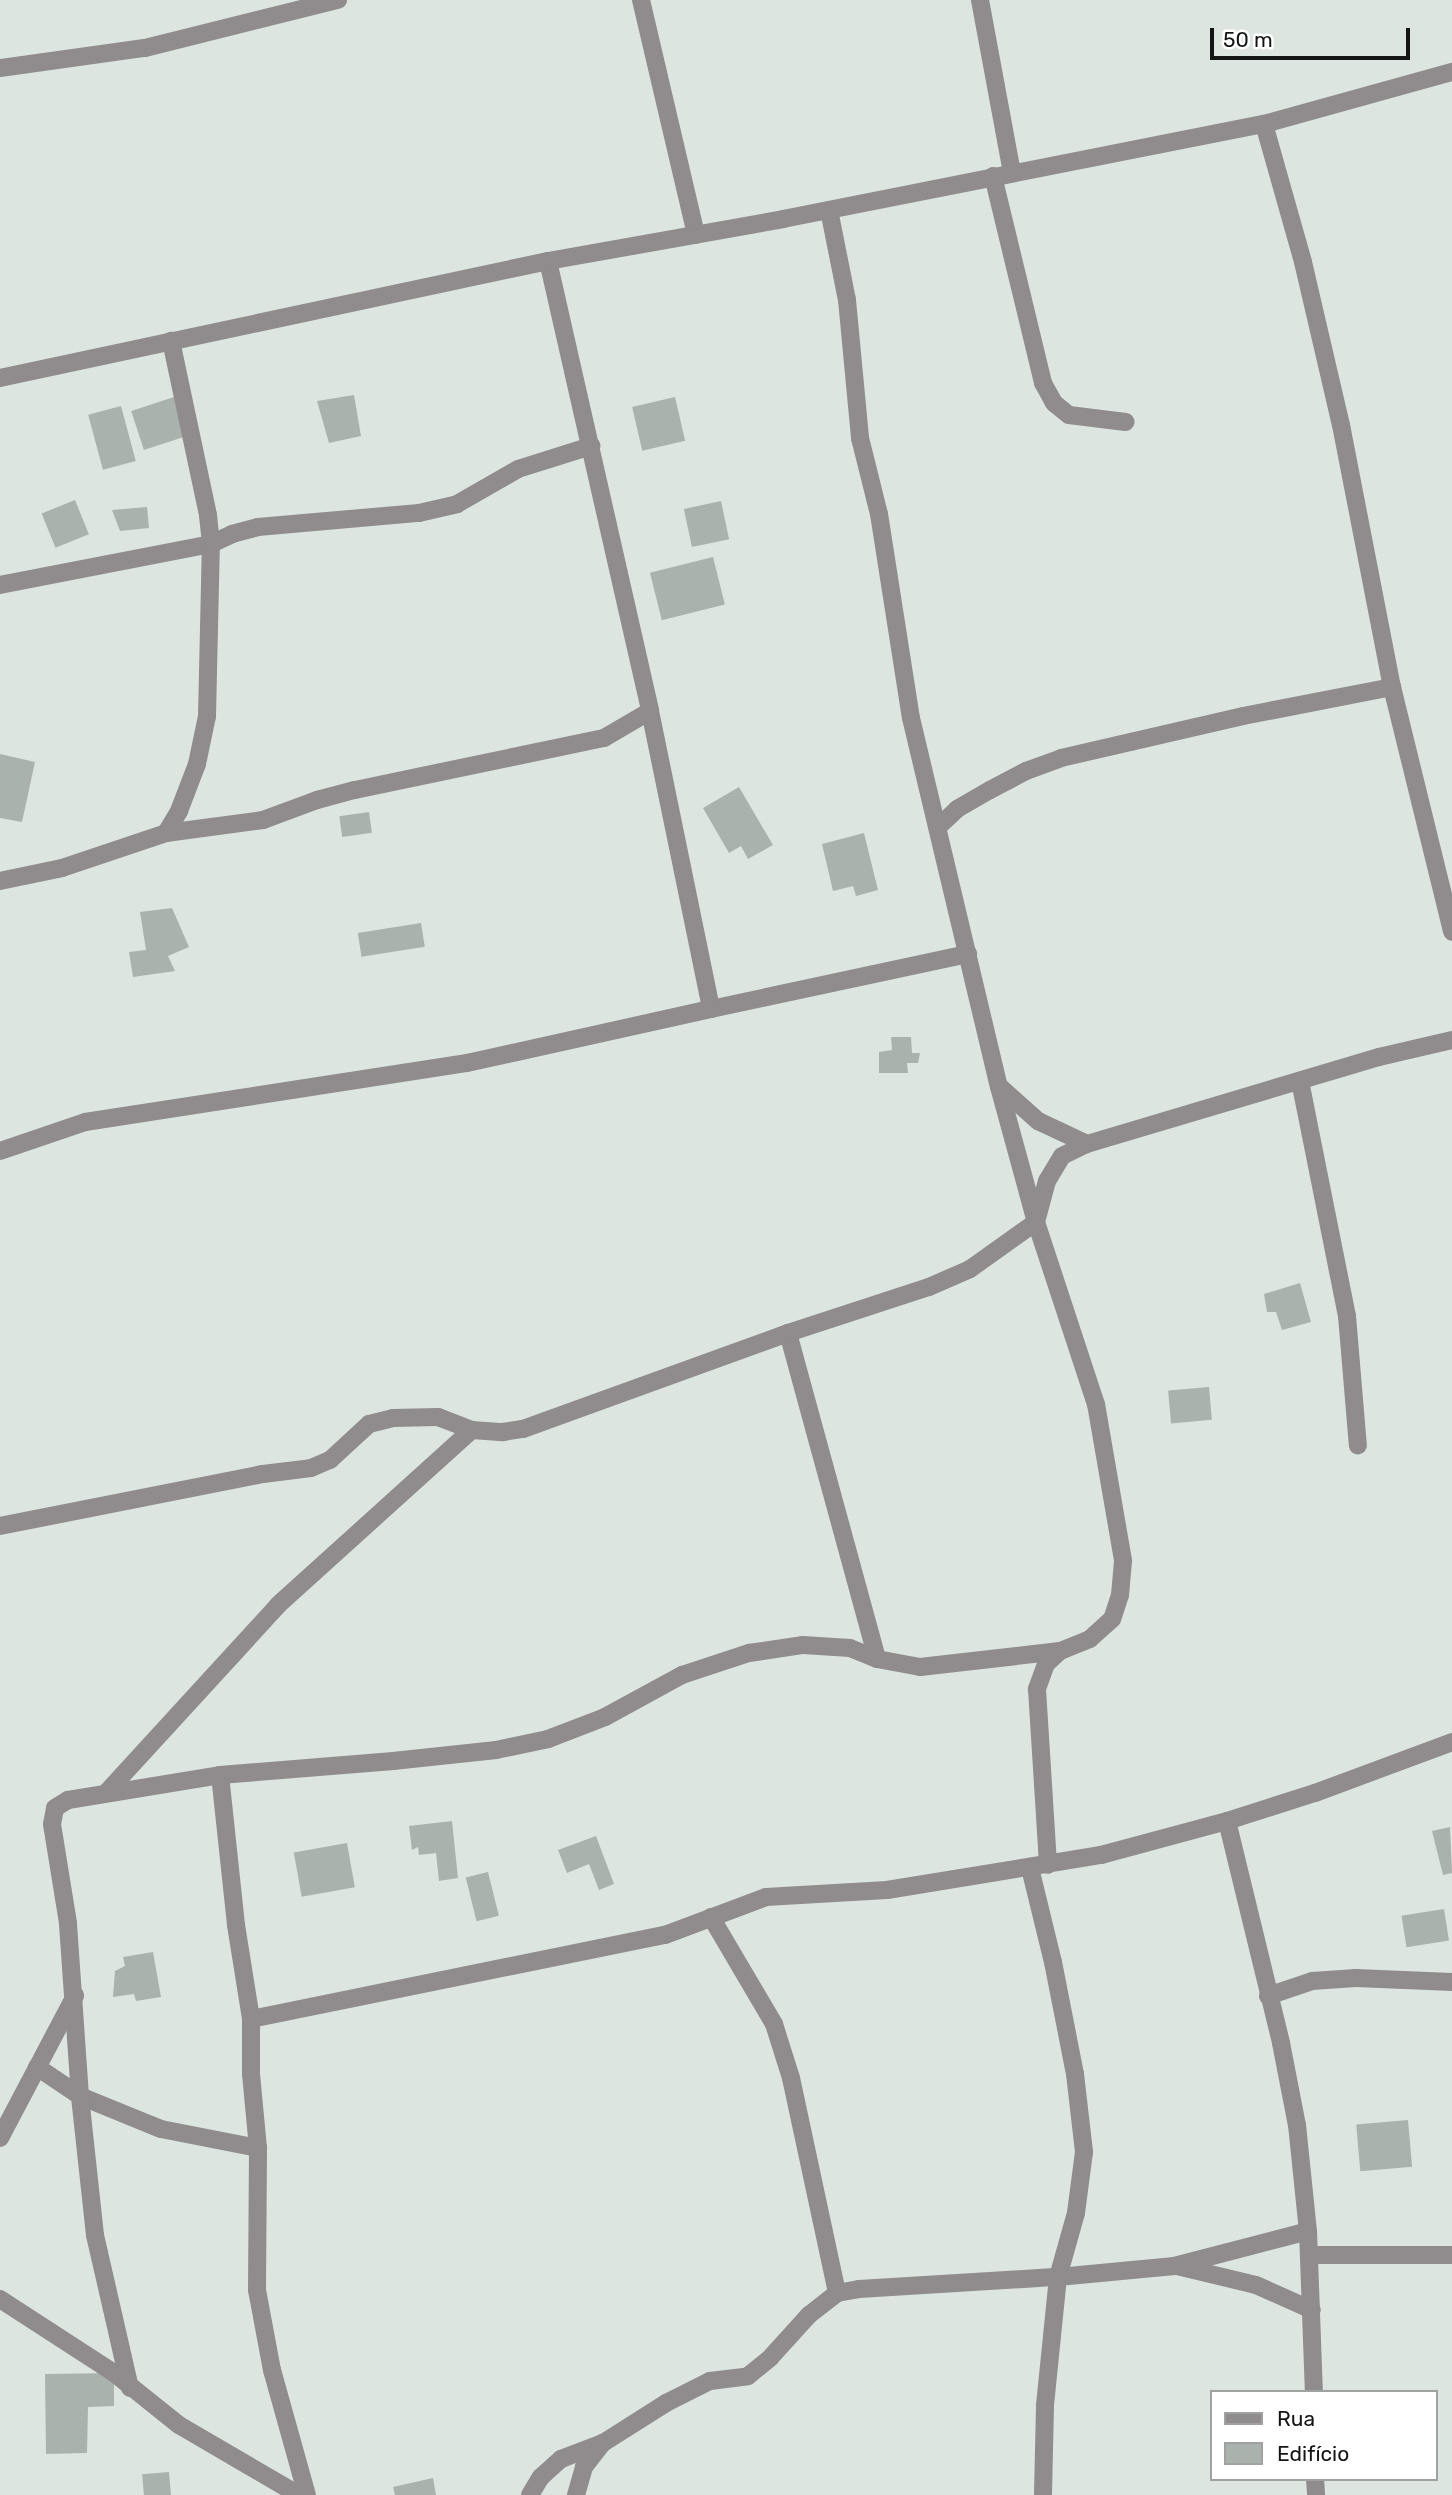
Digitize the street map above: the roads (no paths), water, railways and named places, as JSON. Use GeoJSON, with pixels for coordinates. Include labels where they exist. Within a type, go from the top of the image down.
{"type":"FeatureCollection","features":[{"type":"Feature","properties":{"kind":"street"},"geometry":{"type":"LineString","coordinates":[[0,68],[145,48],[338,0]]}},
{"type":"Feature","properties":{"kind":"street"},"geometry":{"type":"LineString","coordinates":[[642,0],[696,235]]}},
{"type":"Feature","properties":{"kind":"street"},"geometry":{"type":"LineString","coordinates":[[980,0],[1012,172]]}},
{"type":"Feature","properties":{"kind":"street"},"geometry":{"type":"LineString","coordinates":[[0,378],[548,261],[829,210],[1264,124],[1452,72]]}},
{"type":"Feature","properties":{"kind":"street"},"geometry":{"type":"LineString","coordinates":[[1264,124],[1303,262],[1341,425],[1392,687],[1452,932]]}},
{"type":"Feature","properties":{"kind":"street"},"geometry":{"type":"LineString","coordinates":[[993,176],[1044,383],[1054,403],[1069,415],[1126,422]]}},
{"type":"Feature","properties":{"kind":"street"},"geometry":{"type":"LineString","coordinates":[[130,2388],[95,2235],[80,2096],[68,1923],[52,1824],[55,1808],[68,1800],[220,1775],[393,1761],[496,1749],[548,1739],[606,1717],[682,1675],[749,1653],[815,1646],[850,1648],[877,1659],[920,1667],[1060,1651],[1090,1639],[1112,1619],[1120,1595],[1123,1562],[1096,1404],[1036,1222],[999,1087],[911,718],[879,514],[860,438],[847,300],[829,210]]}},
{"type":"Feature","properties":{"kind":"street"},"geometry":{"type":"LineString","coordinates":[[548,261],[650,711],[711,1009]]}},
{"type":"Feature","properties":{"kind":"street"},"geometry":{"type":"LineString","coordinates":[[166,834],[179,811],[197,764],[207,716],[212,593],[211,544],[206,502],[171,341]]}},
{"type":"Feature","properties":{"kind":"street"},"geometry":{"type":"LineString","coordinates":[[0,584],[211,544],[232,534],[258,527],[385,519],[457,504],[518,469],[591,446]]}},
{"type":"Feature","properties":{"kind":"street"},"geometry":{"type":"LineString","coordinates":[[938,827],[957,809],[990,790],[1026,771],[1061,758],[1243,716],[1392,687]]}},
{"type":"Feature","properties":{"kind":"street"},"geometry":{"type":"LineString","coordinates":[[0,881],[95,858],[166,834],[263,820],[317,800],[355,790],[604,738],[650,711]]}},
{"type":"Feature","properties":{"kind":"street"},"geometry":{"type":"LineString","coordinates":[[0,1151],[85,1122],[467,1063],[968,954]]}},
{"type":"Feature","properties":{"kind":"street"},"geometry":{"type":"LineString","coordinates":[[0,1526],[263,1474],[311,1468],[330,1460],[369,1424],[393,1418],[438,1417],[472,1430],[503,1432],[523,1429],[788,1333],[929,1287],[970,1269],[1036,1222],[1047,1181],[1062,1156],[1087,1144],[1300,1081],[1452,1040]]}},
{"type":"Feature","properties":{"kind":"street"},"geometry":{"type":"LineString","coordinates":[[1300,1081],[1347,1316],[1358,1446]]}},
{"type":"Feature","properties":{"kind":"street"},"geometry":{"type":"LineString","coordinates":[[999,1087],[1038,1121],[1087,1144]]}},
{"type":"Feature","properties":{"kind":"street"},"geometry":{"type":"LineString","coordinates":[[788,1333],[877,1659]]}},
{"type":"Feature","properties":{"kind":"street"},"geometry":{"type":"LineString","coordinates":[[106,1793],[278,1605],[472,1430]]}},
{"type":"Feature","properties":{"kind":"street"},"geometry":{"type":"LineString","coordinates":[[1042,2495],[1045,2406],[1058,2277],[1076,2213],[1084,2152],[1075,2074],[1053,1962],[1039,1866],[1037,1689],[1046,1664],[1060,1651]]}},
{"type":"Feature","properties":{"kind":"street"},"geometry":{"type":"LineString","coordinates":[[251,2019],[665,1935],[766,1897],[887,1890],[1101,1855],[1227,1821],[1315,1793],[1452,1742]]}},
{"type":"Feature","properties":{"kind":"street"},"geometry":{"type":"LineString","coordinates":[[220,1775],[236,1925],[251,2019],[251,2074],[258,2148],[257,2290],[272,2370],[307,2495]]}},
{"type":"Feature","properties":{"kind":"street"},"geometry":{"type":"LineString","coordinates":[[1227,1821],[1297,2126],[1308,2231],[1314,2390]]}},
{"type":"Feature","properties":{"kind":"street"},"geometry":{"type":"LineString","coordinates":[[711,1917],[774,2024],[792,2078],[837,2293]]}},
{"type":"Feature","properties":{"kind":"street"},"geometry":{"type":"LineString","coordinates":[[1268,1996],[1311,1981],[1356,1978],[1452,1982]]}},
{"type":"Feature","properties":{"kind":"street"},"geometry":{"type":"LineString","coordinates":[[0,2138],[75,1996]]}},
{"type":"Feature","properties":{"kind":"street"},"geometry":{"type":"LineString","coordinates":[[37,2067],[80,2096],[161,2129],[258,2148]]}},
{"type":"Feature","properties":{"kind":"street"},"geometry":{"type":"LineString","coordinates":[[530,2495],[541,2477],[561,2459],[603,2443],[666,2403],[710,2381],[748,2376],[770,2358],[808,2315],[837,2293],[971,2280],[1058,2277],[1174,2266],[1308,2231]]}},
{"type":"Feature","properties":{"kind":"street"},"geometry":{"type":"LineString","coordinates":[[1309,2255],[1452,2255]]}},
{"type":"Feature","properties":{"kind":"street"},"geometry":{"type":"LineString","coordinates":[[1174,2266],[1256,2285],[1312,2310]]}},
{"type":"Feature","properties":{"kind":"street"},"geometry":{"type":"LineString","coordinates":[[0,2299],[114,2372],[130,2388],[179,2425],[299,2495]]}},
{"type":"Feature","properties":{"kind":"street"},"geometry":{"type":"LineString","coordinates":[[576,2495],[584,2467],[603,2443]]}}]}
